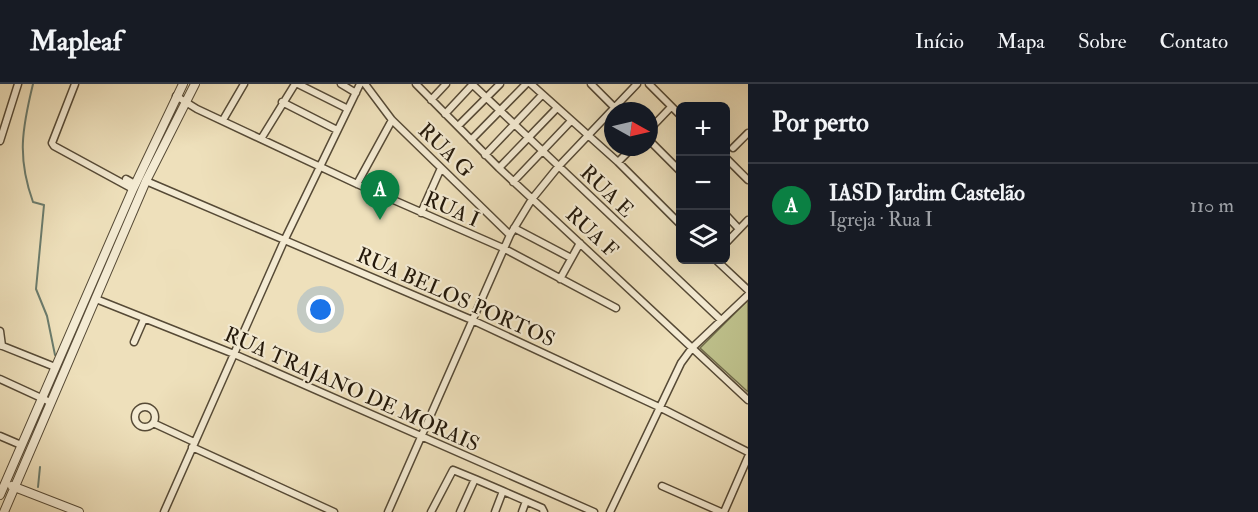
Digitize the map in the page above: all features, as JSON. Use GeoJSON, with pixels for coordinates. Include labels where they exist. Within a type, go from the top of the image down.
{"type":"FeatureCollection","features":[{"type":"Feature","properties":{"kind":"street"},"geometry":{"type":"LineString","coordinates":[[0,141],[18,84]]}},
{"type":"Feature","properties":{"kind":"street"},"geometry":{"type":"LineString","coordinates":[[75,84],[52,142],[54,146],[134,187]]}},
{"type":"Feature","properties":{"kind":"street"},"geometry":{"type":"LineString","coordinates":[[0,495],[134,187],[183,84]]}},
{"type":"Feature","properties":{"kind":"street"},"geometry":{"type":"LineString","coordinates":[[3,509],[15,487],[146,181],[195,84]]}},
{"type":"Feature","properties":{"kind":"street"},"geometry":{"type":"LineString","coordinates":[[224,120],[244,84]]}},
{"type":"Feature","properties":{"kind":"street"},"geometry":{"type":"LineString","coordinates":[[261,139],[282,102],[297,84],[348,108]]}},
{"type":"Feature","properties":{"kind":"street"},"geometry":{"type":"LineString","coordinates":[[341,84],[356,93]]}},
{"type":"Feature","properties":{"kind":"street"},"geometry":{"type":"LineString","coordinates":[[164,512],[284,241],[360,84]]}},
{"type":"Feature","properties":{"kind":"street","name":"RUA G"},"geometry":{"type":"LineString","coordinates":[[365,84],[392,120],[510,235]]}},
{"type":"Feature","properties":{"kind":"street","name":"RUA F"},"geometry":{"type":"LineString","coordinates":[[417,84],[513,182],[748,400]]}},
{"type":"Feature","properties":{"kind":"street"},"geometry":{"type":"LineString","coordinates":[[431,100],[446,84]]}},
{"type":"Feature","properties":{"kind":"street"},"geometry":{"type":"LineString","coordinates":[[445,114],[473,84]]}},
{"type":"Feature","properties":{"kind":"street","name":"RUA E"},"geometry":{"type":"LineString","coordinates":[[473,84],[721,320]]}},
{"type":"Feature","properties":{"kind":"street"},"geometry":{"type":"LineString","coordinates":[[458,126],[500,84]]}},
{"type":"Feature","properties":{"kind":"street"},"geometry":{"type":"LineString","coordinates":[[471,140],[529,84],[618,162],[676,219]]}},
{"type":"Feature","properties":{"kind":"street"},"geometry":{"type":"LineString","coordinates":[[591,84],[609,102]]}},
{"type":"Feature","properties":{"kind":"street"},"geometry":{"type":"LineString","coordinates":[[619,102],[637,84]]}},
{"type":"Feature","properties":{"kind":"street"},"geometry":{"type":"LineString","coordinates":[[649,84],[676,112]]}},
{"type":"Feature","properties":{"kind":"street"},"geometry":{"type":"LineString","coordinates":[[485,155],[542,95]]}},
{"type":"Feature","properties":{"kind":"street","name":"RUA I"},"geometry":{"type":"LineString","coordinates":[[176,96],[357,184],[503,248],[616,308]]}},
{"type":"Feature","properties":{"kind":"street"},"geometry":{"type":"LineString","coordinates":[[282,102],[337,130]]}},
{"type":"Feature","properties":{"kind":"street"},"geometry":{"type":"LineString","coordinates":[[658,121],[671,107]]}},
{"type":"Feature","properties":{"kind":"street"},"geometry":{"type":"LineString","coordinates":[[499,168],[556,109]]}},
{"type":"Feature","properties":{"kind":"street"},"geometry":{"type":"LineString","coordinates":[[388,512],[510,235],[532,199],[604,118]]}},
{"type":"Feature","properties":{"kind":"street"},"geometry":{"type":"LineString","coordinates":[[357,184],[392,120]]}},
{"type":"Feature","properties":{"kind":"street"},"geometry":{"type":"LineString","coordinates":[[513,182],[570,122]]}},
{"type":"Feature","properties":{"kind":"street"},"geometry":{"type":"LineString","coordinates":[[733,148],[748,133]]}},
{"type":"Feature","properties":{"kind":"street"},"geometry":{"type":"LineString","coordinates":[[658,149],[676,166]]}},
{"type":"Feature","properties":{"kind":"street"},"geometry":{"type":"LineString","coordinates":[[618,162],[624,156]]}},
{"type":"Feature","properties":{"kind":"street"},"geometry":{"type":"LineString","coordinates":[[730,162],[748,180]]}},
{"type":"Feature","properties":{"kind":"street"},"geometry":{"type":"LineString","coordinates":[[421,213],[441,168]]}},
{"type":"Feature","properties":{"kind":"street"},"geometry":{"type":"LineString","coordinates":[[126,179],[134,187]]}},
{"type":"Feature","properties":{"kind":"street","name":"RUA BELOS PORTOS"},"geometry":{"type":"LineString","coordinates":[[146,181],[472,320],[748,452]]}},
{"type":"Feature","properties":{"kind":"street"},"geometry":{"type":"LineString","coordinates":[[730,219],[739,229]]}},
{"type":"Feature","properties":{"kind":"street"},"geometry":{"type":"LineString","coordinates":[[730,239],[748,220]]}},
{"type":"Feature","properties":{"kind":"street"},"geometry":{"type":"LineString","coordinates":[[514,228],[571,258]]}},
{"type":"Feature","properties":{"kind":"street"},"geometry":{"type":"LineString","coordinates":[[560,279],[580,243]]}},
{"type":"Feature","properties":{"kind":"street"},"geometry":{"type":"LineString","coordinates":[[720,264],[745,287],[748,279]]}},
{"type":"Feature","properties":{"kind":"street"},"geometry":{"type":"LineString","coordinates":[[610,512],[658,407],[692,348],[748,295]]}},
{"type":"Feature","properties":{"kind":"street","name":"RUA TRAJANO DE MORAIS"},"geometry":{"type":"LineString","coordinates":[[96,299],[234,354],[594,512]]}},
{"type":"Feature","properties":{"kind":"street"},"geometry":{"type":"LineString","coordinates":[[134,342],[144,319]]}},
{"type":"Feature","properties":{"kind":"street"},"geometry":{"type":"LineString","coordinates":[[0,332],[1,346],[55,368]]}},
{"type":"Feature","properties":{"kind":"street"},"geometry":{"type":"LineString","coordinates":[[0,379],[50,402]]}},
{"type":"Feature","properties":{"kind":"street"},"geometry":{"type":"LineString","coordinates":[[153,423],[193,445],[334,512]]}},
{"type":"Feature","properties":{"kind":"street"},"geometry":{"type":"LineString","coordinates":[[0,436],[21,445]]}},
{"type":"Feature","properties":{"kind":"street"},"geometry":{"type":"LineString","coordinates":[[662,486],[722,512],[748,457]]}},
{"type":"Feature","properties":{"kind":"street"},"geometry":{"type":"LineString","coordinates":[[431,512],[453,470],[542,508],[544,512]]}},
{"type":"Feature","properties":{"kind":"street"},"geometry":{"type":"LineString","coordinates":[[460,512],[475,479]]}},
{"type":"Feature","properties":{"kind":"street"},"geometry":{"type":"LineString","coordinates":[[6,483],[79,512]]}},
{"type":"Feature","properties":{"kind":"street"},"geometry":{"type":"LineString","coordinates":[[495,512],[503,491]]}},
{"type":"Feature","properties":{"kind":"street"},"geometry":{"type":"LineString","coordinates":[[522,512],[526,501]]}},
{"type":"Feature","properties":{"kind":"green space"},"geometry":{"type":"Polygon","coordinates":[[[748,300],[748,392],[700,348],[748,300]]]}},
{"type":"Feature","properties":{"kind":"waterway"},"geometry":{"type":"LineString","coordinates":[[33,84],[26,115],[23,157],[33,202],[44,205],[36,289],[47,316],[55,355]]}},
{"type":"Feature","properties":{"kind":"waterway"},"geometry":{"type":"LineString","coordinates":[[38,487],[40,467]]}},
{"type":"Feature","properties":{"kind":"place","name":"IASD Jardim Castelão"},"geometry":{"type":"Point","coordinates":[380,220]}}]}
